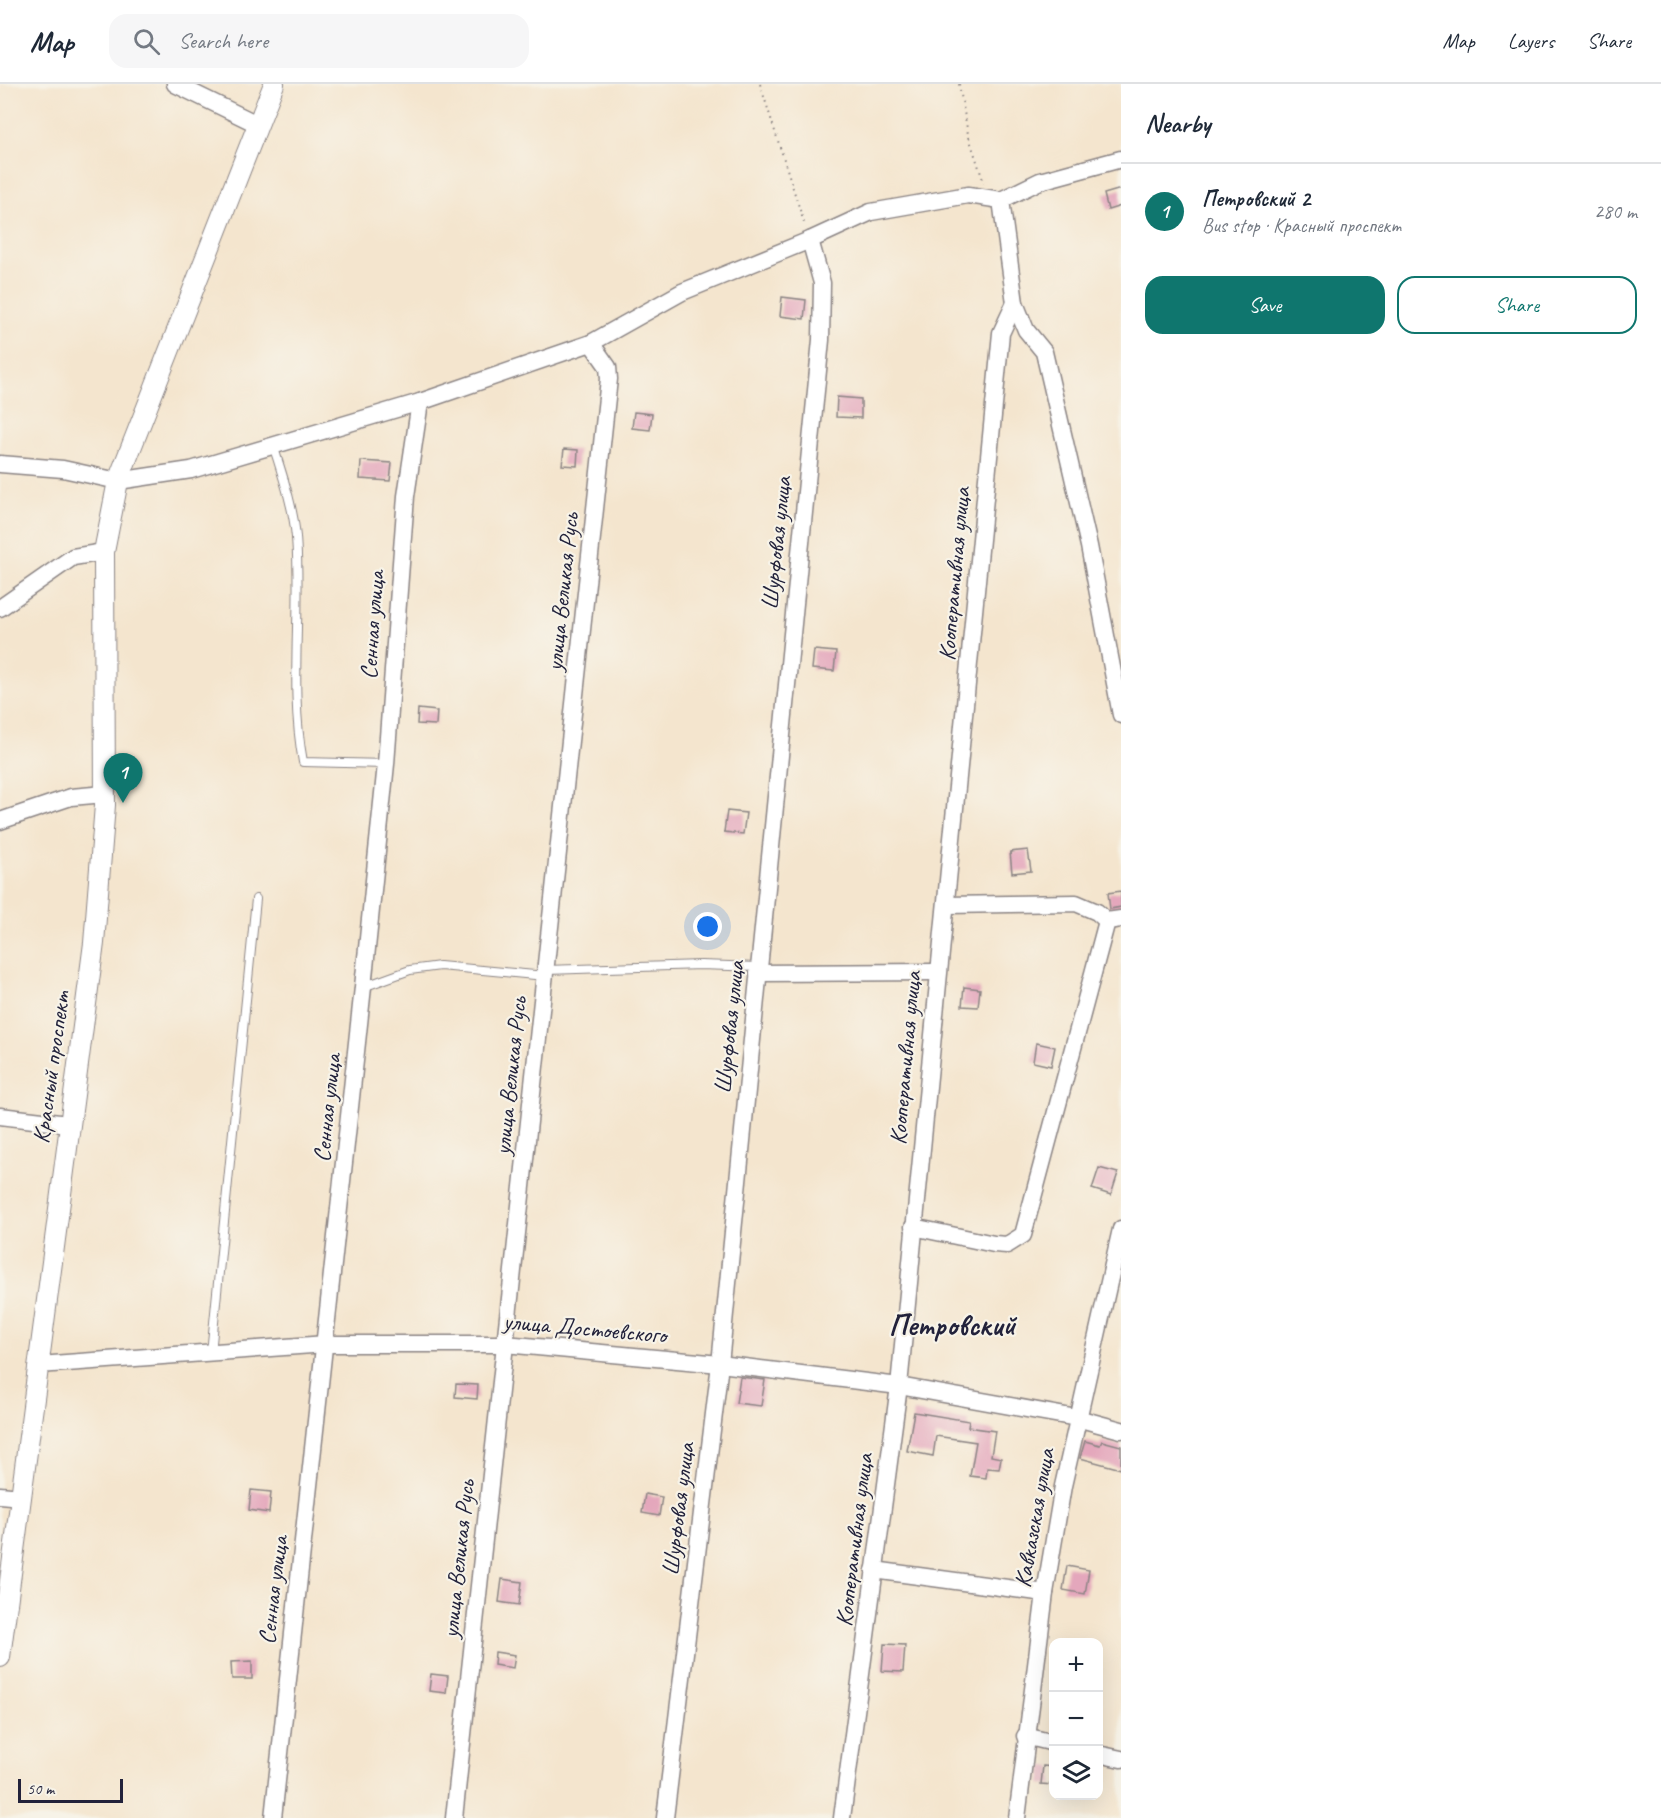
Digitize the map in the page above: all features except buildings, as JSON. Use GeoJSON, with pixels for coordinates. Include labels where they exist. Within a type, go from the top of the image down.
{"type":"FeatureCollection","features":[{"type":"Feature","properties":{"kind":"street"},"geometry":{"type":"LineString","coordinates":[[176,84],[259,125]]}},
{"type":"Feature","properties":{"kind":"street","name":"Красный проспект"},"geometry":{"type":"LineString","coordinates":[[0,1657],[68,1124],[94,943],[105,794],[104,552],[118,481],[274,84]]}},
{"type":"Feature","properties":{"kind":"street"},"geometry":{"type":"LineString","coordinates":[[0,464],[63,469],[118,481],[191,470],[274,448],[420,402],[591,343],[682,292],[810,240],[871,212],[968,195],[995,199],[1040,182],[1121,159]]}},
{"type":"Feature","properties":{"kind":"street"},"geometry":{"type":"LineString","coordinates":[[995,199],[1015,303],[1026,330],[1044,352],[1089,546],[1121,715]]}},
{"type":"Feature","properties":{"kind":"street","name":"Шурфовая улица"},"geometry":{"type":"LineString","coordinates":[[665,1818],[720,1364],[821,340],[822,283],[810,240]]}},
{"type":"Feature","properties":{"kind":"street","name":"Кооперативная улица"},"geometry":{"type":"LineString","coordinates":[[842,1818],[898,1386],[937,972],[947,905],[1001,333],[1015,303]]}},
{"type":"Feature","properties":{"kind":"street","name":"улица Великая Русь"},"geometry":{"type":"LineString","coordinates":[[454,1818],[609,379],[608,367],[591,343]]}},
{"type":"Feature","properties":{"kind":"street","name":"Сенная улица"},"geometry":{"type":"LineString","coordinates":[[273,1818],[326,1344],[386,764],[406,496],[420,402]]}},
{"type":"Feature","properties":{"kind":"street"},"geometry":{"type":"LineString","coordinates":[[0,608],[73,557],[104,552]]}},
{"type":"Feature","properties":{"kind":"street"},"geometry":{"type":"LineString","coordinates":[[0,821],[72,797],[105,794]]}},
{"type":"Feature","properties":{"kind":"street"},"geometry":{"type":"LineString","coordinates":[[913,1227],[993,1244],[1007,1245],[1023,1235],[1114,920],[1076,903],[947,905]]}},
{"type":"Feature","properties":{"kind":"street"},"geometry":{"type":"LineString","coordinates":[[758,970],[937,972]]}},
{"type":"Feature","properties":{"kind":"street"},"geometry":{"type":"LineString","coordinates":[[0,1116],[68,1124]]}},
{"type":"Feature","properties":{"kind":"street","name":"Кавказская улица"},"geometry":{"type":"LineString","coordinates":[[1017,1818],[1025,1736],[1045,1593],[1077,1418],[1121,1229]]}},
{"type":"Feature","properties":{"kind":"street","name":"улица Достоевского"},"geometry":{"type":"LineString","coordinates":[[39,1365],[326,1344],[505,1344],[720,1364],[898,1386],[1077,1418],[1121,1430]]}},
{"type":"Feature","properties":{"kind":"street"},"geometry":{"type":"LineString","coordinates":[[0,1495],[21,1497]]}},
{"type":"Feature","properties":{"kind":"street"},"geometry":{"type":"LineString","coordinates":[[874,1570],[1045,1593]]}},
{"type":"Feature","properties":{"kind":"street"},"geometry":{"type":"LineString","coordinates":[[1025,1736],[1049,1742]]}},
{"type":"Feature","properties":{"kind":"street"},"geometry":{"type":"LineString","coordinates":[[1103,1755],[1121,1760]]}},
{"type":"Feature","properties":{"kind":"lane"},"geometry":{"type":"LineString","coordinates":[[274,448],[289,496],[296,537],[296,726],[303,762],[386,764]]}},
{"type":"Feature","properties":{"kind":"lane"},"geometry":{"type":"LineString","coordinates":[[212,1353],[256,899]]}},
{"type":"Feature","properties":{"kind":"lane"},"geometry":{"type":"LineString","coordinates":[[363,987],[410,970],[440,966],[545,973],[702,965],[758,970]]}},
{"type":"Feature","properties":{"kind":"path"},"geometry":{"type":"LineString","coordinates":[[760,84],[791,188],[810,240]]}},
{"type":"Feature","properties":{"kind":"path"},"geometry":{"type":"LineString","coordinates":[[959,84],[968,134],[995,199]]}},
{"type":"Feature","properties":{"kind":"place","name":"Петровский 2"},"geometry":{"type":"Point","coordinates":[123,803]}},
{"type":"Feature","properties":{"kind":"district","name":"Петровский"},"geometry":{"type":"Point","coordinates":[952,1325]}}]}
